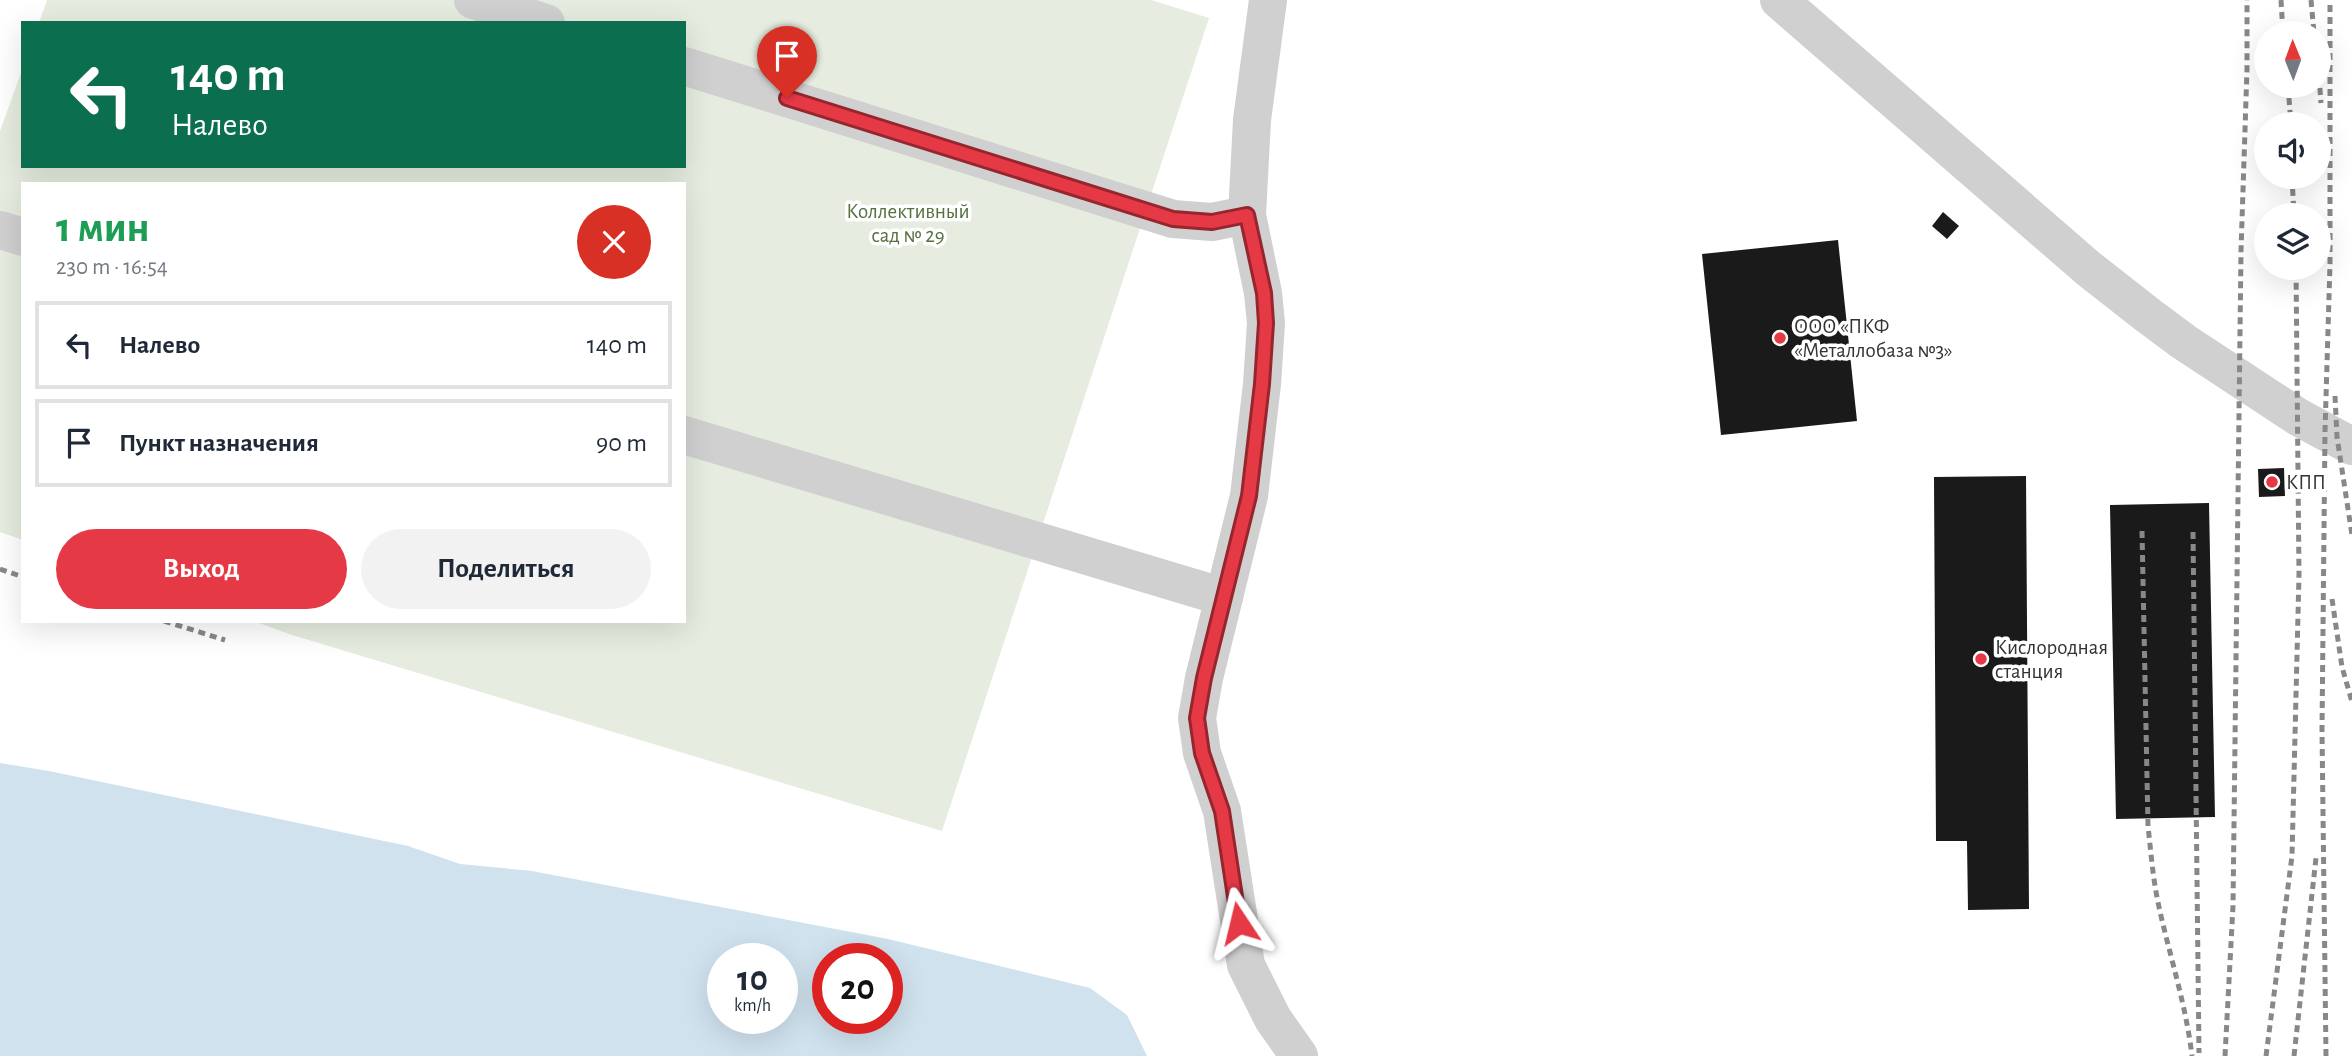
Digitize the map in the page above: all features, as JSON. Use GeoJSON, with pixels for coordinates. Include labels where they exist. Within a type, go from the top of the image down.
{"type":"FeatureCollection","features":[{"type":"Feature","properties":{"kind":"street"},"geometry":{"type":"LineString","coordinates":[[473,0],[540,21]]}},
{"type":"Feature","properties":{"kind":"street"},"geometry":{"type":"LineString","coordinates":[[1268,0],[1251,131],[1247,215],[1264,293],[1266,323],[1262,384],[1249,496],[1197,718],[1202,753],[1222,811],[1246,965],[1273,1019],[1299,1056]]}},
{"type":"Feature","properties":{"kind":"street"},"geometry":{"type":"LineString","coordinates":[[1779,0],[2090,269],[2149,316],[2298,417],[2352,446]]}},
{"type":"Feature","properties":{"kind":"street"},"geometry":{"type":"LineString","coordinates":[[686,67],[1173,219],[1212,222],[1247,215]]}},
{"type":"Feature","properties":{"kind":"street"},"geometry":{"type":"LineString","coordinates":[[0,230],[21,236]]}},
{"type":"Feature","properties":{"kind":"street"},"geometry":{"type":"LineString","coordinates":[[686,436],[1224,597]]}},
{"type":"Feature","properties":{"kind":"green space","name":"Коллективный сад № 29"},"geometry":{"type":"Polygon","coordinates":[[[47,0],[1151,0],[1209,18],[942,831],[259,623],[686,623],[686,182],[21,182],[21,539],[0,532],[0,131],[21,73],[21,168],[686,168],[686,21],[40,21],[47,0]]]}},
{"type":"Feature","properties":{"kind":"water"},"geometry":{"type":"Polygon","coordinates":[[[0,763],[408,846],[460,864],[532,871],[888,939],[1090,988],[1127,1015],[1147,1056],[0,1056],[0,763]]]}},
{"type":"Feature","properties":{"kind":"building"},"geometry":{"type":"Polygon","coordinates":[[[1943,212],[1959,226],[1947,239],[1932,226],[1943,212]]]}},
{"type":"Feature","properties":{"kind":"building","name":"ООО «ПКФ «Металлобаза №3»"},"geometry":{"type":"Polygon","coordinates":[[[1838,240],[1857,421],[1721,435],[1702,254],[1838,240]]]}},
{"type":"Feature","properties":{"kind":"building","name":"КПП"},"geometry":{"type":"Polygon","coordinates":[[[2284,468],[2285,496],[2259,497],[2258,469],[2284,468]]]}},
{"type":"Feature","properties":{"kind":"building","name":"Кислородная станция"},"geometry":{"type":"Polygon","coordinates":[[[2026,476],[2029,909],[1968,910],[1967,841],[1936,841],[1934,477],[2026,476]]]}},
{"type":"Feature","properties":{"kind":"building"},"geometry":{"type":"Polygon","coordinates":[[[2209,503],[2215,817],[2116,819],[2110,505],[2209,503]]]}},
{"type":"Feature","properties":{"kind":"railway"},"geometry":{"type":"LineString","coordinates":[[2225,1056],[2233,906],[2241,251],[2247,0]]}},
{"type":"Feature","properties":{"kind":"railway"},"geometry":{"type":"LineString","coordinates":[[2281,0],[2282,21]]}},
{"type":"Feature","properties":{"kind":"railway"},"geometry":{"type":"LineString","coordinates":[[2311,0],[2313,21]]}},
{"type":"Feature","properties":{"kind":"railway"},"geometry":{"type":"LineString","coordinates":[[2326,1056],[2322,730],[2325,431],[2330,264],[2330,0]]}},
{"type":"Feature","properties":{"kind":"railway"},"geometry":{"type":"LineString","coordinates":[[2289,98],[2290,112]]}},
{"type":"Feature","properties":{"kind":"railway"},"geometry":{"type":"LineString","coordinates":[[2321,98],[2321,103]]}},
{"type":"Feature","properties":{"kind":"railway"},"geometry":{"type":"LineString","coordinates":[[2293,189],[2293,203]]}},
{"type":"Feature","properties":{"kind":"railway"},"geometry":{"type":"LineString","coordinates":[[2266,1056],[2292,856],[2299,575],[2296,280]]}},
{"type":"Feature","properties":{"kind":"railway"},"geometry":{"type":"LineString","coordinates":[[2335,396],[2337,437],[2352,535]]}},
{"type":"Feature","properties":{"kind":"railway"},"geometry":{"type":"LineString","coordinates":[[2142,531],[2148,826],[2157,897],[2182,1000],[2192,1056]]}},
{"type":"Feature","properties":{"kind":"railway"},"geometry":{"type":"LineString","coordinates":[[2193,532],[2199,1053]]}},
{"type":"Feature","properties":{"kind":"railway"},"geometry":{"type":"LineString","coordinates":[[0,569],[21,576]]}},
{"type":"Feature","properties":{"kind":"railway"},"geometry":{"type":"LineString","coordinates":[[2332,599],[2342,667],[2352,702]]}},
{"type":"Feature","properties":{"kind":"railway"},"geometry":{"type":"LineString","coordinates":[[170,623],[225,640]]}},
{"type":"Feature","properties":{"kind":"railway"},"geometry":{"type":"LineString","coordinates":[[2294,1056],[2316,858]]}},
{"type":"Feature","properties":{"kind":"place","name":"ООО «ПКФ «Металлобаза №3»"},"geometry":{"type":"Point","coordinates":[1780,338]}},
{"type":"Feature","properties":{"kind":"place","name":"КПП"},"geometry":{"type":"Point","coordinates":[2272,482]}},
{"type":"Feature","properties":{"kind":"place","name":"Кислородная станция"},"geometry":{"type":"Point","coordinates":[1981,659]}},
{"type":"Feature","properties":{"kind":"route"},"geometry":{"type":"LineString","coordinates":[[787,98],[1173,219],[1212,222],[1247,215],[1264,293],[1266,323],[1262,384],[1249,496],[1204,678],[1197,718],[1202,753],[1222,811],[1239,923]]}}]}
